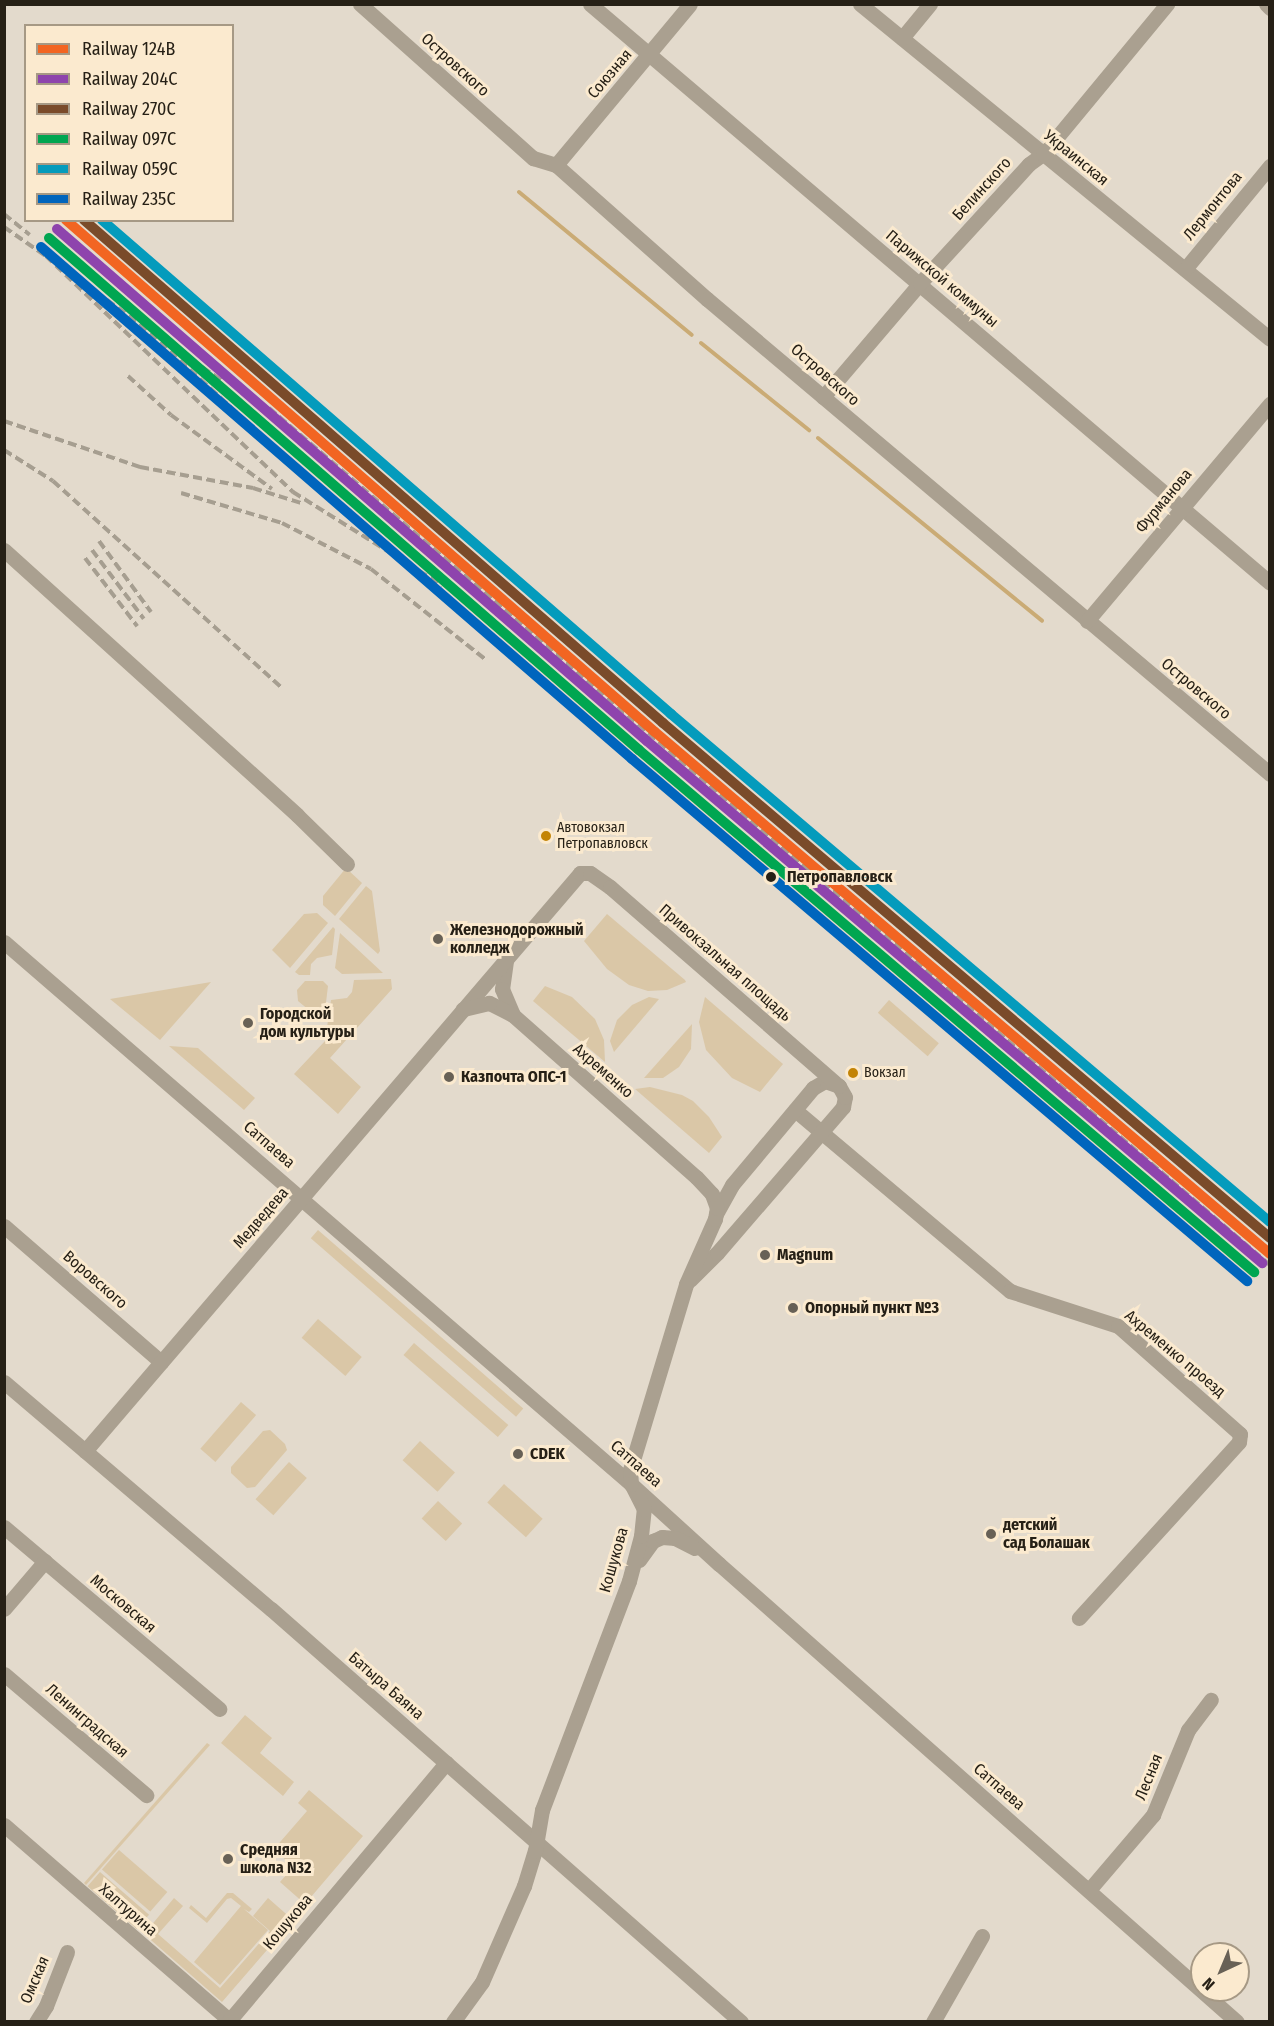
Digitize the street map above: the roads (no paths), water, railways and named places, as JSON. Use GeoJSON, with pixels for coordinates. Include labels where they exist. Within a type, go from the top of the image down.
{"type":"FeatureCollection","features":[{"type":"Feature","properties":{"kind":"street","name":"Островского"},"geometry":{"type":"LineString","coordinates":[[360,4],[532,158],[556,165],[707,299],[1269,774]]}},
{"type":"Feature","properties":{"kind":"street","name":"Парижской коммуны"},"geometry":{"type":"LineString","coordinates":[[590,4],[920,283],[1269,583]]}},
{"type":"Feature","properties":{"kind":"street","name":"Союзная"},"geometry":{"type":"LineString","coordinates":[[556,165],[650,55],[690,4]]}},
{"type":"Feature","properties":{"kind":"street","name":"Украинская"},"geometry":{"type":"LineString","coordinates":[[860,4],[1269,339]]}},
{"type":"Feature","properties":{"kind":"street"},"geometry":{"type":"LineString","coordinates":[[902,38],[930,4]]}},
{"type":"Feature","properties":{"kind":"street","name":"Белинского"},"geometry":{"type":"LineString","coordinates":[[823,397],[920,283],[1029,164],[1043,154],[1167,4]]}},
{"type":"Feature","properties":{"kind":"street"},"geometry":{"type":"LineString","coordinates":[[1266,4],[1269,8]]}},
{"type":"Feature","properties":{"kind":"street","name":"Лермонтова"},"geometry":{"type":"LineString","coordinates":[[1185,270],[1269,166]]}},
{"type":"Feature","properties":{"kind":"street","name":"Фурманова"},"geometry":{"type":"LineString","coordinates":[[1087,621],[1269,404]]}},
{"type":"Feature","properties":{"kind":"street"},"geometry":{"type":"LineString","coordinates":[[4,550],[297,815],[347,864]]}},
{"type":"Feature","properties":{"kind":"street","name":"Медведева"},"geometry":{"type":"LineString","coordinates":[[85,1451],[578,874],[585,872]]}},
{"type":"Feature","properties":{"kind":"street","name":"Привокзальная площадь"},"geometry":{"type":"LineString","coordinates":[[585,872],[610,887],[839,1086]]}},
{"type":"Feature","properties":{"kind":"street","name":"Сатпаева"},"geometry":{"type":"LineString","coordinates":[[4,942],[149,1064],[632,1484],[1237,2022]]}},
{"type":"Feature","properties":{"kind":"street"},"geometry":{"type":"LineString","coordinates":[[508,956],[503,971],[502,989],[513,1015]]}},
{"type":"Feature","properties":{"kind":"street","name":"Ахременко"},"geometry":{"type":"LineString","coordinates":[[463,1009],[489,1003],[513,1015],[696,1177],[710,1191],[716,1203],[716,1215]]}},
{"type":"Feature","properties":{"kind":"street"},"geometry":{"type":"LineString","coordinates":[[696,1177],[715,1183],[739,1176],[819,1083],[831,1081],[839,1086]]}},
{"type":"Feature","properties":{"kind":"street","name":"Кошукова"},"geometry":{"type":"LineString","coordinates":[[686,1284],[717,1253],[844,1104],[845,1097],[839,1086]]}},
{"type":"Feature","properties":{"kind":"street","name":"Ахременко проезд"},"geometry":{"type":"LineString","coordinates":[[795,1110],[1010,1291],[1118,1326],[1240,1434],[1239,1442],[1079,1618]]}},
{"type":"Feature","properties":{"kind":"street","name":"Кошукова"},"geometry":{"type":"LineString","coordinates":[[453,2022],[484,1978],[524,1886],[542,1810],[633,1570],[641,1536],[644,1505],[632,1484],[630,1470],[686,1284],[716,1215],[739,1176]]}},
{"type":"Feature","properties":{"kind":"street","name":"Воровского"},"geometry":{"type":"LineString","coordinates":[[4,1226],[161,1362]]}},
{"type":"Feature","properties":{"kind":"street","name":"Батыра Баяна"},"geometry":{"type":"LineString","coordinates":[[4,1382],[536,1841],[741,2022]]}},
{"type":"Feature","properties":{"kind":"street"},"geometry":{"type":"LineString","coordinates":[[641,1536],[648,1523],[655,1517],[675,1523]]}},
{"type":"Feature","properties":{"kind":"street","name":"Московская"},"geometry":{"type":"LineString","coordinates":[[4,1527],[219,1709]]}},
{"type":"Feature","properties":{"kind":"street"},"geometry":{"type":"LineString","coordinates":[[633,1570],[650,1544],[662,1537],[680,1540],[714,1559]]}},
{"type":"Feature","properties":{"kind":"street"},"geometry":{"type":"LineString","coordinates":[[4,1609],[45,1561]]}},
{"type":"Feature","properties":{"kind":"street","name":"Ленинградская"},"geometry":{"type":"LineString","coordinates":[[4,1674],[146,1795]]}},
{"type":"Feature","properties":{"kind":"street","name":"Лесная"},"geometry":{"type":"LineString","coordinates":[[1089,1890],[1153,1815],[1188,1730],[1211,1700]]}},
{"type":"Feature","properties":{"kind":"street","name":"Кошукова"},"geometry":{"type":"LineString","coordinates":[[228,2021],[446,1763]]}},
{"type":"Feature","properties":{"kind":"street"},"geometry":{"type":"LineString","coordinates":[[512,1821],[521,1827],[530,1827],[542,1810]]}},
{"type":"Feature","properties":{"kind":"street","name":"Халтурина"},"geometry":{"type":"LineString","coordinates":[[4,1825],[228,2021]]}},
{"type":"Feature","properties":{"kind":"street"},"geometry":{"type":"LineString","coordinates":[[933,2022],[982,1936]]}},
{"type":"Feature","properties":{"kind":"street","name":"Омская"},"geometry":{"type":"LineString","coordinates":[[36,2022],[67,1952]]}},
{"type":"Feature","properties":{"kind":"waterway"},"geometry":{"type":"LineString","coordinates":[[519,192],[692,335]]}},
{"type":"Feature","properties":{"kind":"waterway"},"geometry":{"type":"LineString","coordinates":[[701,343],[809,430]]}},
{"type":"Feature","properties":{"kind":"waterway"},"geometry":{"type":"LineString","coordinates":[[818,438],[1042,621]]}},
{"type":"Feature","properties":{"kind":"railway"},"geometry":{"type":"LineString","coordinates":[[4,214],[30,235]]}},
{"type":"Feature","properties":{"kind":"railway"},"geometry":{"type":"LineString","coordinates":[[4,227],[53,261]]}},
{"type":"Feature","properties":{"kind":"railway"},"geometry":{"type":"LineString","coordinates":[[46,256],[293,492],[442,585]]}},
{"type":"Feature","properties":{"kind":"railway"},"geometry":{"type":"LineString","coordinates":[[85,284],[146,328]]}},
{"type":"Feature","properties":{"kind":"railway"},"geometry":{"type":"LineString","coordinates":[[140,324],[345,512]]}},
{"type":"Feature","properties":{"kind":"railway"},"geometry":{"type":"LineString","coordinates":[[180,352],[224,382]]}},
{"type":"Feature","properties":{"kind":"railway"},"geometry":{"type":"LineString","coordinates":[[128,376],[171,415],[272,489]]}},
{"type":"Feature","properties":{"kind":"railway"},"geometry":{"type":"LineString","coordinates":[[269,408],[1270,1265]]}},
{"type":"Feature","properties":{"kind":"railway"},"geometry":{"type":"LineString","coordinates":[[4,421],[140,467],[253,488],[301,503]]}},
{"type":"Feature","properties":{"kind":"railway"},"geometry":{"type":"LineString","coordinates":[[4,450],[53,481],[282,688]]}},
{"type":"Feature","properties":{"kind":"railway"},"geometry":{"type":"LineString","coordinates":[[181,493],[282,523],[371,569],[485,659]]}},
{"type":"Feature","properties":{"kind":"railway"},"geometry":{"type":"LineString","coordinates":[[99,541],[151,612]]}},
{"type":"Feature","properties":{"kind":"railway"},"geometry":{"type":"LineString","coordinates":[[92,550],[144,619]]}},
{"type":"Feature","properties":{"kind":"railway"},"geometry":{"type":"LineString","coordinates":[[85,558],[137,626]]}},
{"type":"Feature","properties":{"kind":"rail line","name":"124В"},"geometry":{"type":"LineString","coordinates":[[68,222],[655,732],[1270,1254]]}},
{"type":"Feature","properties":{"kind":"rail line","name":"270С"},"geometry":{"type":"LineString","coordinates":[[86,222],[663,723],[1270,1238]]}},
{"type":"Feature","properties":{"kind":"rail line","name":"059С"},"geometry":{"type":"LineString","coordinates":[[104,222],[671,714],[1270,1222]]}},
{"type":"Feature","properties":{"kind":"rail line","name":"204С"},"geometry":{"type":"LineString","coordinates":[[57,229],[647,741],[1262,1263]]}},
{"type":"Feature","properties":{"kind":"rail line","name":"097С"},"geometry":{"type":"LineString","coordinates":[[49,238],[639,750],[1254,1272]]}},
{"type":"Feature","properties":{"kind":"rail line","name":"235С"},"geometry":{"type":"LineString","coordinates":[[41,247],[632,759],[1247,1281]]}},
{"type":"Feature","properties":{"kind":"place","name":"Автовокзал Петропавловск"},"geometry":{"type":"Point","coordinates":[546,836]}},
{"type":"Feature","properties":{"kind":"place","name":"Петропавловск"},"geometry":{"type":"Point","coordinates":[771,877]}},
{"type":"Feature","properties":{"kind":"place","name":"Железнодорожный колледж"},"geometry":{"type":"Point","coordinates":[438,939]}},
{"type":"Feature","properties":{"kind":"place","name":"Городской дом культуры"},"geometry":{"type":"Point","coordinates":[248,1023]}},
{"type":"Feature","properties":{"kind":"place","name":"Вокзал"},"geometry":{"type":"Point","coordinates":[853,1073]}},
{"type":"Feature","properties":{"kind":"place","name":"Казпочта ОПС-1"},"geometry":{"type":"Point","coordinates":[449,1077]}},
{"type":"Feature","properties":{"kind":"place","name":"Magnum"},"geometry":{"type":"Point","coordinates":[765,1255]}},
{"type":"Feature","properties":{"kind":"place","name":"Опорный пункт №3"},"geometry":{"type":"Point","coordinates":[793,1308]}},
{"type":"Feature","properties":{"kind":"place","name":"CDEK"},"geometry":{"type":"Point","coordinates":[518,1454]}},
{"type":"Feature","properties":{"kind":"place","name":"детский сад Болашак"},"geometry":{"type":"Point","coordinates":[991,1534]}},
{"type":"Feature","properties":{"kind":"place","name":"Средняя школа N32"},"geometry":{"type":"Point","coordinates":[228,1859]}}]}
